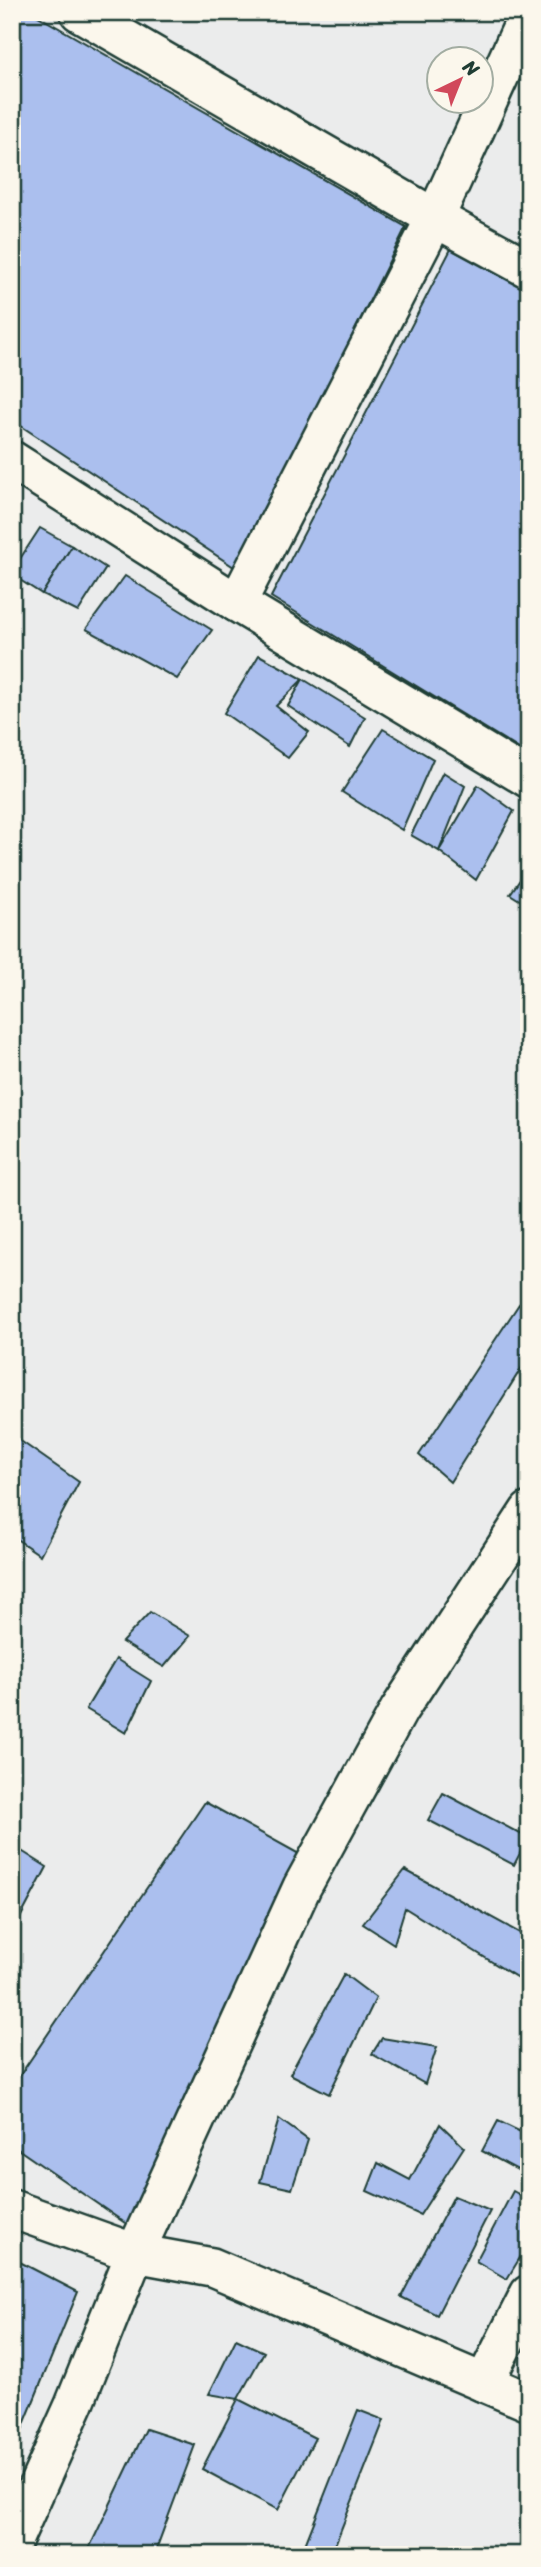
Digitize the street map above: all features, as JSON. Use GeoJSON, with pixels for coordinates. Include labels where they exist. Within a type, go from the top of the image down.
{"type":"FeatureCollection","features":[{"type":"Feature","properties":{"kind":"street"},"geometry":{"type":"LineString","coordinates":[[79,12],[435,218],[529,269]]}},
{"type":"Feature","properties":{"kind":"street"},"geometry":{"type":"LineString","coordinates":[[237,603],[435,218],[529,12]]}},
{"type":"Feature","properties":{"kind":"street"},"geometry":{"type":"LineString","coordinates":[[12,460],[237,603],[529,779]]}},
{"type":"Feature","properties":{"kind":"street"},"geometry":{"type":"LineString","coordinates":[[12,2543],[74,2405],[135,2253],[302,1887],[399,1710],[529,1511]]}},
{"type":"Feature","properties":{"kind":"street"},"geometry":{"type":"LineString","coordinates":[[12,2209],[135,2253],[212,2267],[529,2402]]}},
{"type":"Feature","properties":{"kind":"street"},"geometry":{"type":"LineString","coordinates":[[484,2383],[529,2294]]}},
{"type":"Feature","properties":{"kind":"building"},"geometry":{"type":"Polygon","coordinates":[[[12,12],[31,12],[406,227],[237,569],[12,420],[12,12]]]}},
{"type":"Feature","properties":{"kind":"building"},"geometry":{"type":"Polygon","coordinates":[[[451,249],[529,291],[529,755],[271,597],[451,249]]]}},
{"type":"Feature","properties":{"kind":"building"},"geometry":{"type":"Polygon","coordinates":[[[40,528],[72,546],[42,594],[12,575],[40,528]]]}},
{"type":"Feature","properties":{"kind":"building"},"geometry":{"type":"Polygon","coordinates":[[[72,546],[106,568],[78,612],[42,594],[72,546]]]}},
{"type":"Feature","properties":{"kind":"building"},"geometry":{"type":"Polygon","coordinates":[[[125,576],[212,630],[177,679],[86,629],[125,576]]]}},
{"type":"Feature","properties":{"kind":"building"},"geometry":{"type":"Polygon","coordinates":[[[259,655],[303,679],[276,706],[309,732],[288,758],[224,713],[259,655]]]}},
{"type":"Feature","properties":{"kind":"building"},"geometry":{"type":"Polygon","coordinates":[[[303,679],[365,717],[350,747],[288,706],[303,679]]]}},
{"type":"Feature","properties":{"kind":"building"},"geometry":{"type":"Polygon","coordinates":[[[383,729],[433,759],[402,830],[342,792],[383,729]]]}},
{"type":"Feature","properties":{"kind":"building"},"geometry":{"type":"Polygon","coordinates":[[[443,772],[465,786],[439,851],[411,835],[443,772]]]}},
{"type":"Feature","properties":{"kind":"building"},"geometry":{"type":"Polygon","coordinates":[[[478,785],[514,811],[476,880],[439,851],[478,785]]]}},
{"type":"Feature","properties":{"kind":"building"},"geometry":{"type":"Polygon","coordinates":[[[529,867],[529,906],[510,894],[529,867]]]}},
{"type":"Feature","properties":{"kind":"building"},"geometry":{"type":"Polygon","coordinates":[[[519,1304],[529,1313],[529,1356],[450,1482],[419,1455],[519,1304]]]}},
{"type":"Feature","properties":{"kind":"building"},"geometry":{"type":"Polygon","coordinates":[[[12,1435],[79,1482],[40,1555],[12,1536],[12,1435]]]}},
{"type":"Feature","properties":{"kind":"building"},"geometry":{"type":"Polygon","coordinates":[[[150,1612],[190,1636],[164,1667],[122,1642],[150,1612]]]}},
{"type":"Feature","properties":{"kind":"building"},"geometry":{"type":"Polygon","coordinates":[[[116,1659],[151,1681],[126,1733],[86,1709],[116,1659]]]}},
{"type":"Feature","properties":{"kind":"building"},"geometry":{"type":"Polygon","coordinates":[[[443,1793],[528,1838],[514,1865],[428,1820],[443,1793]]]}},
{"type":"Feature","properties":{"kind":"building"},"geometry":{"type":"Polygon","coordinates":[[[205,1802],[301,1855],[128,2225],[12,2145],[12,2087],[205,1802]]]}},
{"type":"Feature","properties":{"kind":"building"},"geometry":{"type":"Polygon","coordinates":[[[12,1845],[47,1867],[19,1920],[12,1916],[12,1845]]]}},
{"type":"Feature","properties":{"kind":"building"},"geometry":{"type":"Polygon","coordinates":[[[405,1870],[529,1938],[529,1985],[405,1908],[394,1944],[363,1924],[405,1870]]]}},
{"type":"Feature","properties":{"kind":"building"},"geometry":{"type":"Polygon","coordinates":[[[344,1974],[376,1998],[329,2094],[290,2074],[344,1974]]]}},
{"type":"Feature","properties":{"kind":"building"},"geometry":{"type":"Polygon","coordinates":[[[382,2038],[437,2047],[425,2084],[372,2054],[382,2038]]]}},
{"type":"Feature","properties":{"kind":"building"},"geometry":{"type":"Polygon","coordinates":[[[529,2070],[529,2092],[522,2088],[529,2070]]]}},
{"type":"Feature","properties":{"kind":"building"},"geometry":{"type":"Polygon","coordinates":[[[279,2119],[308,2140],[292,2189],[260,2182],[279,2119]]]}},
{"type":"Feature","properties":{"kind":"building"},"geometry":{"type":"Polygon","coordinates":[[[498,2121],[529,2136],[529,2176],[482,2151],[498,2121]]]}},
{"type":"Feature","properties":{"kind":"building"},"geometry":{"type":"Polygon","coordinates":[[[440,2124],[464,2147],[420,2215],[367,2191],[378,2163],[410,2180],[440,2124]]]}},
{"type":"Feature","properties":{"kind":"building"},"geometry":{"type":"Polygon","coordinates":[[[513,2191],[529,2200],[529,2243],[507,2279],[476,2261],[513,2191]]]}},
{"type":"Feature","properties":{"kind":"building"},"geometry":{"type":"Polygon","coordinates":[[[454,2196],[490,2211],[437,2315],[401,2297],[454,2196]]]}},
{"type":"Feature","properties":{"kind":"building"},"geometry":{"type":"Polygon","coordinates":[[[12,2258],[78,2292],[12,2454],[12,2258]]]}},
{"type":"Feature","properties":{"kind":"building"},"geometry":{"type":"Polygon","coordinates":[[[236,2339],[264,2352],[238,2399],[209,2394],[236,2339]]]}},
{"type":"Feature","properties":{"kind":"building"},"geometry":{"type":"Polygon","coordinates":[[[238,2399],[315,2438],[278,2510],[202,2469],[238,2399]]]}},
{"type":"Feature","properties":{"kind":"building"},"geometry":{"type":"Polygon","coordinates":[[[358,2410],[384,2420],[331,2555],[301,2555],[358,2410]]]}},
{"type":"Feature","properties":{"kind":"building"},"geometry":{"type":"Polygon","coordinates":[[[146,2429],[195,2445],[154,2555],[86,2555],[146,2429]]]}}]}
